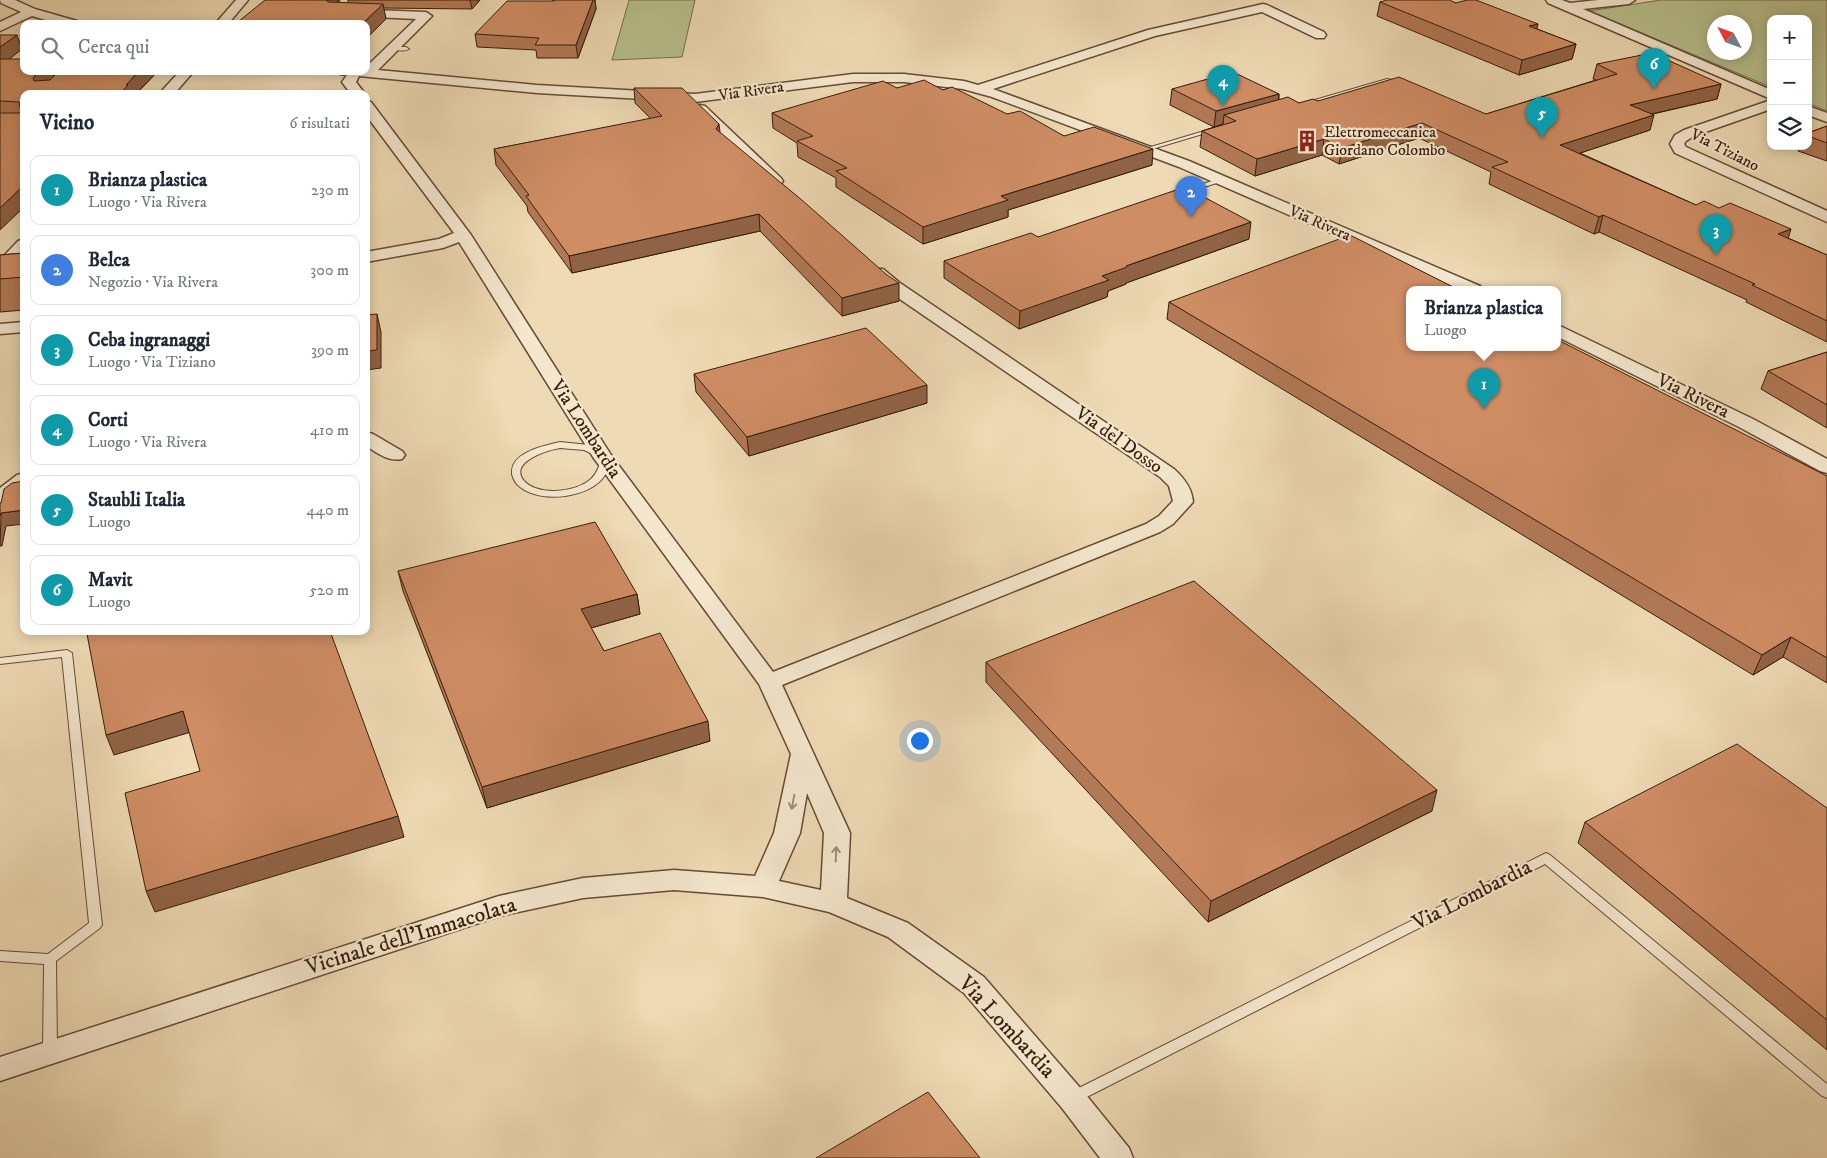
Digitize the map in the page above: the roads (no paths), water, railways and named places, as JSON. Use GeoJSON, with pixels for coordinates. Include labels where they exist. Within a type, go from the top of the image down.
{"type":"FeatureCollection","features":[{"type":"Feature","properties":{"kind":"street"},"geometry":{"type":"LineString","coordinates":[[224,20],[242,0]]}},
{"type":"Feature","properties":{"kind":"street"},"geometry":{"type":"LineString","coordinates":[[348,0],[336,12],[429,16],[402,45],[370,64]]}},
{"type":"Feature","properties":{"kind":"street"},"geometry":{"type":"LineString","coordinates":[[1552,0],[1767,92]]}},
{"type":"Feature","properties":{"kind":"street"},"geometry":{"type":"LineString","coordinates":[[1568,7],[1629,0]]}},
{"type":"Feature","properties":{"kind":"street"},"geometry":{"type":"LineString","coordinates":[[13,1],[31,12],[59,20]]}},
{"type":"Feature","properties":{"kind":"street"},"geometry":{"type":"LineString","coordinates":[[979,89],[1152,34],[1263,8],[1320,35]]}},
{"type":"Feature","properties":{"kind":"street"},"geometry":{"type":"LineString","coordinates":[[0,27],[13,19],[31,12]]}},
{"type":"Feature","properties":{"kind":"street","name":"Via Rivera"},"geometry":{"type":"LineString","coordinates":[[370,73],[537,89],[695,98],[861,78],[935,81],[979,89],[1147,149],[1465,286]]}},
{"type":"Feature","properties":{"kind":"street"},"geometry":{"type":"LineString","coordinates":[[170,90],[184,75]]}},
{"type":"Feature","properties":{"kind":"street"},"geometry":{"type":"LineString","coordinates":[[354,75],[349,82],[355,90]]}},
{"type":"Feature","properties":{"kind":"street"},"geometry":{"type":"LineString","coordinates":[[695,98],[697,105],[708,118],[792,196]]}},
{"type":"Feature","properties":{"kind":"street","name":"Via Tiziano"},"geometry":{"type":"LineString","coordinates":[[1768,105],[1688,133],[1680,138],[1677,144],[1680,150],[1827,217]]}},
{"type":"Feature","properties":{"kind":"street","name":"Via Lombardia"},"geometry":{"type":"LineString","coordinates":[[370,110],[463,235],[603,458],[769,682],[837,833],[834,903],[898,930],[974,985],[1072,1099],[1118,1158]]}},
{"type":"Feature","properties":{"kind":"street"},"geometry":{"type":"LineString","coordinates":[[1812,112],[1827,118]]}},
{"type":"Feature","properties":{"kind":"street"},"geometry":{"type":"LineString","coordinates":[[370,254],[443,243],[463,235]]}},
{"type":"Feature","properties":{"kind":"street"},"geometry":{"type":"LineString","coordinates":[[0,269],[20,248]]}},
{"type":"Feature","properties":{"kind":"street","name":"Via del Dosso"},"geometry":{"type":"LineString","coordinates":[[769,682],[1153,528],[1166,520],[1183,502],[1183,493],[1177,482],[1167,473],[894,286],[865,261]]}},
{"type":"Feature","properties":{"kind":"street"},"geometry":{"type":"LineString","coordinates":[[0,329],[20,327]]}},
{"type":"Feature","properties":{"kind":"street","name":"Via Rivera"},"geometry":{"type":"LineString","coordinates":[[1561,331],[1746,423],[1827,467]]}},
{"type":"Feature","properties":{"kind":"street"},"geometry":{"type":"LineString","coordinates":[[370,440],[395,455]]}},
{"type":"Feature","properties":{"kind":"street"},"geometry":{"type":"LineString","coordinates":[[0,497],[20,482]]}},
{"type":"Feature","properties":{"kind":"street"},"geometry":{"type":"LineString","coordinates":[[762,887],[787,833],[803,754]]}},
{"type":"Feature","properties":{"kind":"street","name":"Vicinale dell'Immacolata"},"geometry":{"type":"LineString","coordinates":[[0,1069],[499,906],[583,888],[674,880],[762,887],[834,903]]}},
{"type":"Feature","properties":{"kind":"lane"},"geometry":{"type":"LineString","coordinates":[[1297,106],[1390,80]]}},
{"type":"Feature","properties":{"kind":"lane"},"geometry":{"type":"LineString","coordinates":[[1147,149],[1222,128]]}},
{"type":"Feature","properties":{"kind":"lane"},"geometry":{"type":"LineString","coordinates":[[1166,197],[1222,180]]}},
{"type":"Feature","properties":{"kind":"lane"},"geometry":{"type":"LineString","coordinates":[[566,445],[586,447],[596,451],[603,458],[606,465],[603,474],[584,488],[570,492],[540,493],[528,489],[520,483],[516,475],[518,467],[524,459],[546,448],[566,445]]}},
{"type":"Feature","properties":{"kind":"lane"},"geometry":{"type":"LineString","coordinates":[[0,662],[67,654],[96,925],[50,959],[0,956]]}},
{"type":"Feature","properties":{"kind":"lane","name":"Via Lombardia"},"geometry":{"type":"LineString","coordinates":[[1072,1099],[1546,858],[1827,1092]]}},
{"type":"Feature","properties":{"kind":"lane"},"geometry":{"type":"LineString","coordinates":[[50,959],[50,1053]]}},
{"type":"Feature","properties":{"kind":"place","name":"Mavit"},"geometry":{"type":"Point","coordinates":[1654,89]}},
{"type":"Feature","properties":{"kind":"place","name":"Corti"},"geometry":{"type":"Point","coordinates":[1223,106]}},
{"type":"Feature","properties":{"kind":"place","name":"Staubli Italia"},"geometry":{"type":"Point","coordinates":[1542,138]}},
{"type":"Feature","properties":{"kind":"place","name":"Elettromeccanica Giordano Colombo"},"geometry":{"type":"Point","coordinates":[1307,141]}},
{"type":"Feature","properties":{"kind":"place","name":"Belca"},"geometry":{"type":"Point","coordinates":[1191,217]}},
{"type":"Feature","properties":{"kind":"place","name":"Ceba ingranaggi"},"geometry":{"type":"Point","coordinates":[1716,255]}},
{"type":"Feature","properties":{"kind":"place","name":"Brianza plastica"},"geometry":{"type":"Point","coordinates":[1484,409]}}]}
